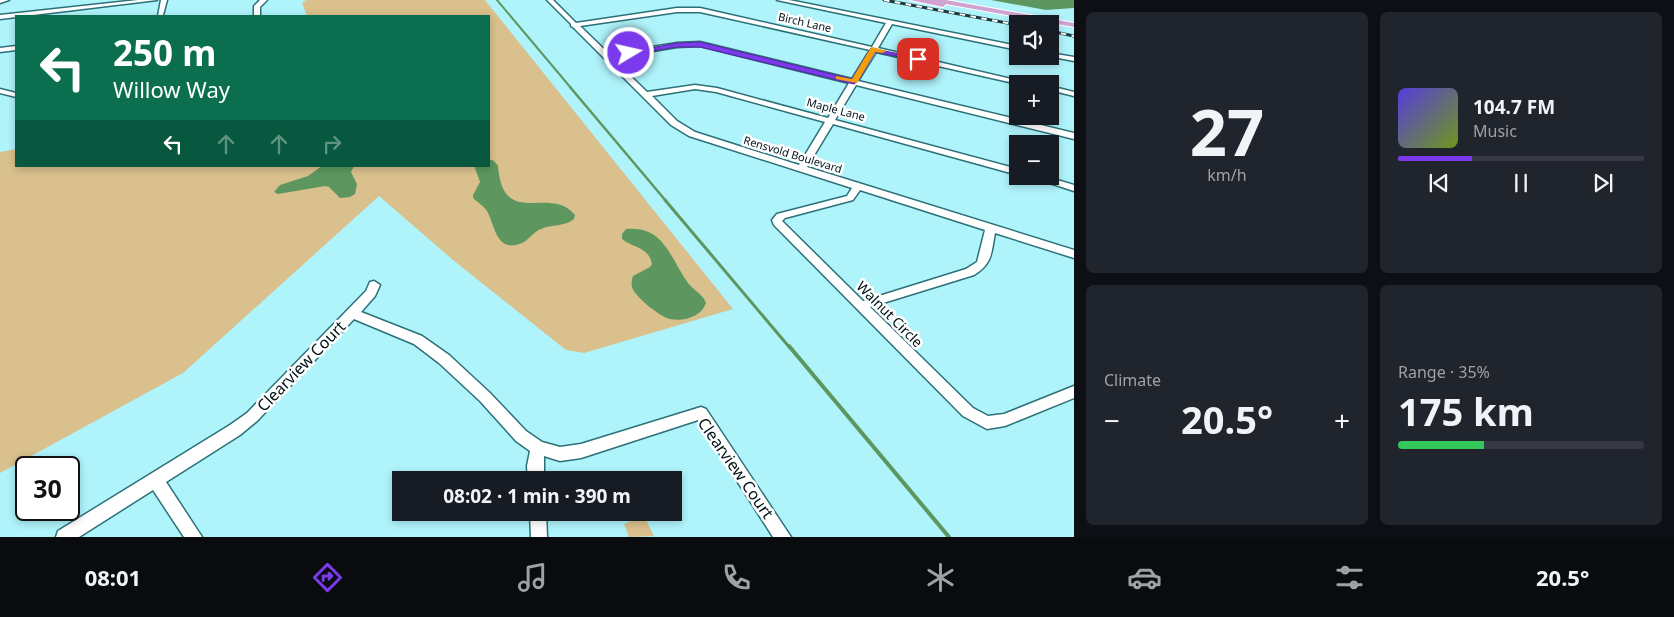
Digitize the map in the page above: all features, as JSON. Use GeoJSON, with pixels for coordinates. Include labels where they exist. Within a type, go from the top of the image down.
{"type":"FeatureCollection","features":[{"type":"Feature","properties":{"kind":"main road"},"geometry":{"type":"LineString","coordinates":[[914,0],[1009,18]]}},
{"type":"Feature","properties":{"kind":"main road"},"geometry":{"type":"LineString","coordinates":[[934,0],[1074,26]]}},
{"type":"Feature","properties":{"kind":"main road"},"geometry":{"type":"LineString","coordinates":[[1059,27],[1074,30]]}},
{"type":"Feature","properties":{"kind":"street"},"geometry":{"type":"LineString","coordinates":[[1,2],[6,0]]}},
{"type":"Feature","properties":{"kind":"street"},"geometry":{"type":"LineString","coordinates":[[18,15],[154,0]]}},
{"type":"Feature","properties":{"kind":"street"},"geometry":{"type":"LineString","coordinates":[[160,15],[164,0]]}},
{"type":"Feature","properties":{"kind":"street"},"geometry":{"type":"LineString","coordinates":[[257,15],[257,6],[264,0]]}},
{"type":"Feature","properties":{"kind":"street","name":"Rensvold Boulevard"},"geometry":{"type":"LineString","coordinates":[[550,0],[573,25],[674,123],[692,134],[1074,254]]}},
{"type":"Feature","properties":{"kind":"street"},"geometry":{"type":"LineString","coordinates":[[780,0],[1009,46]]}},
{"type":"Feature","properties":{"kind":"street","name":"Birch Lane"},"geometry":{"type":"LineString","coordinates":[[573,25],[677,10],[695,10],[1009,80]]}},
{"type":"Feature","properties":{"kind":"street"},"geometry":{"type":"LineString","coordinates":[[0,17],[15,15]]}},
{"type":"Feature","properties":{"kind":"street"},"geometry":{"type":"LineString","coordinates":[[802,168],[890,22]]}},
{"type":"Feature","properties":{"kind":"street"},"geometry":{"type":"LineString","coordinates":[[606,56],[677,45],[700,44],[1074,136]]}},
{"type":"Feature","properties":{"kind":"street"},"geometry":{"type":"LineString","coordinates":[[0,50],[15,48]]}},
{"type":"Feature","properties":{"kind":"street"},"geometry":{"type":"LineString","coordinates":[[1059,57],[1074,60]]}},
{"type":"Feature","properties":{"kind":"street","name":"Maple Lane"},"geometry":{"type":"LineString","coordinates":[[645,95],[683,88],[706,88],[831,120],[1009,169]]}},
{"type":"Feature","properties":{"kind":"street"},"geometry":{"type":"LineString","coordinates":[[1059,90],[1074,94]]}},
{"type":"Feature","properties":{"kind":"street"},"geometry":{"type":"LineString","coordinates":[[0,91],[15,95]]}},
{"type":"Feature","properties":{"kind":"street"},"geometry":{"type":"LineString","coordinates":[[706,148],[714,141]]}},
{"type":"Feature","properties":{"kind":"street"},"geometry":{"type":"LineString","coordinates":[[1059,184],[1074,188]]}},
{"type":"Feature","properties":{"kind":"street","name":"Walnut Circle"},"geometry":{"type":"LineString","coordinates":[[858,186],[850,198],[781,216],[777,220],[779,225],[968,412],[987,423],[1005,420],[1074,392]]}},
{"type":"Feature","properties":{"kind":"street"},"geometry":{"type":"LineString","coordinates":[[860,306],[970,272],[981,266],[985,257],[991,228]]}},
{"type":"Feature","properties":{"kind":"street"},"geometry":{"type":"LineString","coordinates":[[352,312],[371,293],[374,285]]}},
{"type":"Feature","properties":{"kind":"street","name":"Clearview Court"},"geometry":{"type":"LineString","coordinates":[[64,537],[235,430],[252,417],[352,312],[418,340],[444,360],[485,398],[520,436],[538,448],[560,454],[582,451],[702,413],[783,537]]}},
{"type":"Feature","properties":{"kind":"street"},"geometry":{"type":"LineString","coordinates":[[535,471],[538,448]]}},
{"type":"Feature","properties":{"kind":"street"},"geometry":{"type":"LineString","coordinates":[[155,480],[194,537]]}},
{"type":"Feature","properties":{"kind":"street"},"geometry":{"type":"LineString","coordinates":[[538,521],[539,537]]}},
{"type":"Feature","properties":{"kind":"shaded area"},"geometry":{"type":"Polygon","coordinates":[[[306,0],[485,0],[733,309],[584,353],[566,350],[453,260],[379,196],[183,373],[31,456],[15,456],[15,465],[0,473],[0,152],[15,149],[15,167],[490,167],[490,15],[307,15],[302,3],[306,0]]]}},
{"type":"Feature","properties":{"kind":"shaded area"},"geometry":{"type":"Polygon","coordinates":[[[991,0],[1074,0],[1074,8],[1046,10],[991,0]]]}},
{"type":"Feature","properties":{"kind":"shaded area"},"geometry":{"type":"Polygon","coordinates":[[[490,159],[494,161],[498,166],[502,185],[509,196],[518,201],[553,203],[565,207],[575,215],[574,219],[570,222],[541,229],[522,243],[507,245],[498,236],[487,211],[473,198],[480,182],[475,168],[490,167],[490,159]]]}},
{"type":"Feature","properties":{"kind":"shaded area"},"geometry":{"type":"Polygon","coordinates":[[[321,167],[354,167],[351,172],[357,184],[355,194],[350,197],[340,198],[329,187],[325,186],[278,194],[274,192],[280,185],[308,176],[321,167]]]}},
{"type":"Feature","properties":{"kind":"shaded area"},"geometry":{"type":"Polygon","coordinates":[[[626,229],[639,229],[649,232],[664,245],[688,283],[705,300],[704,308],[697,315],[681,320],[670,319],[654,310],[637,296],[632,287],[633,276],[652,264],[648,254],[622,239],[622,234],[626,229]]]}},
{"type":"Feature","properties":{"kind":"shaded area"},"geometry":{"type":"Polygon","coordinates":[[[632,521],[646,521],[654,536],[629,537],[624,524],[632,521]]]}},
{"type":"Feature","properties":{"kind":"waterway"},"geometry":{"type":"LineString","coordinates":[[497,0],[571,88]]}},
{"type":"Feature","properties":{"kind":"waterway"},"geometry":{"type":"LineString","coordinates":[[570,87],[666,201]]}},
{"type":"Feature","properties":{"kind":"waterway"},"geometry":{"type":"LineString","coordinates":[[665,200],[790,348]]}},
{"type":"Feature","properties":{"kind":"waterway"},"geometry":{"type":"LineString","coordinates":[[789,346],[949,537]]}},
{"type":"Feature","properties":{"kind":"railway"},"geometry":{"type":"LineString","coordinates":[[884,0],[1009,23]]}},
{"type":"Feature","properties":{"kind":"railway"},"geometry":{"type":"LineString","coordinates":[[1059,33],[1074,36]]}},
{"type":"Feature","properties":{"kind":"slow traffic"},"geometry":{"type":"LineString","coordinates":[[839,78],[854,81],[873,49],[883,51]]}},
{"type":"Feature","properties":{"kind":"route"},"geometry":{"type":"LineString","coordinates":[[629,53],[677,45],[700,44],[854,81],[873,49],[918,59]]}}]}
